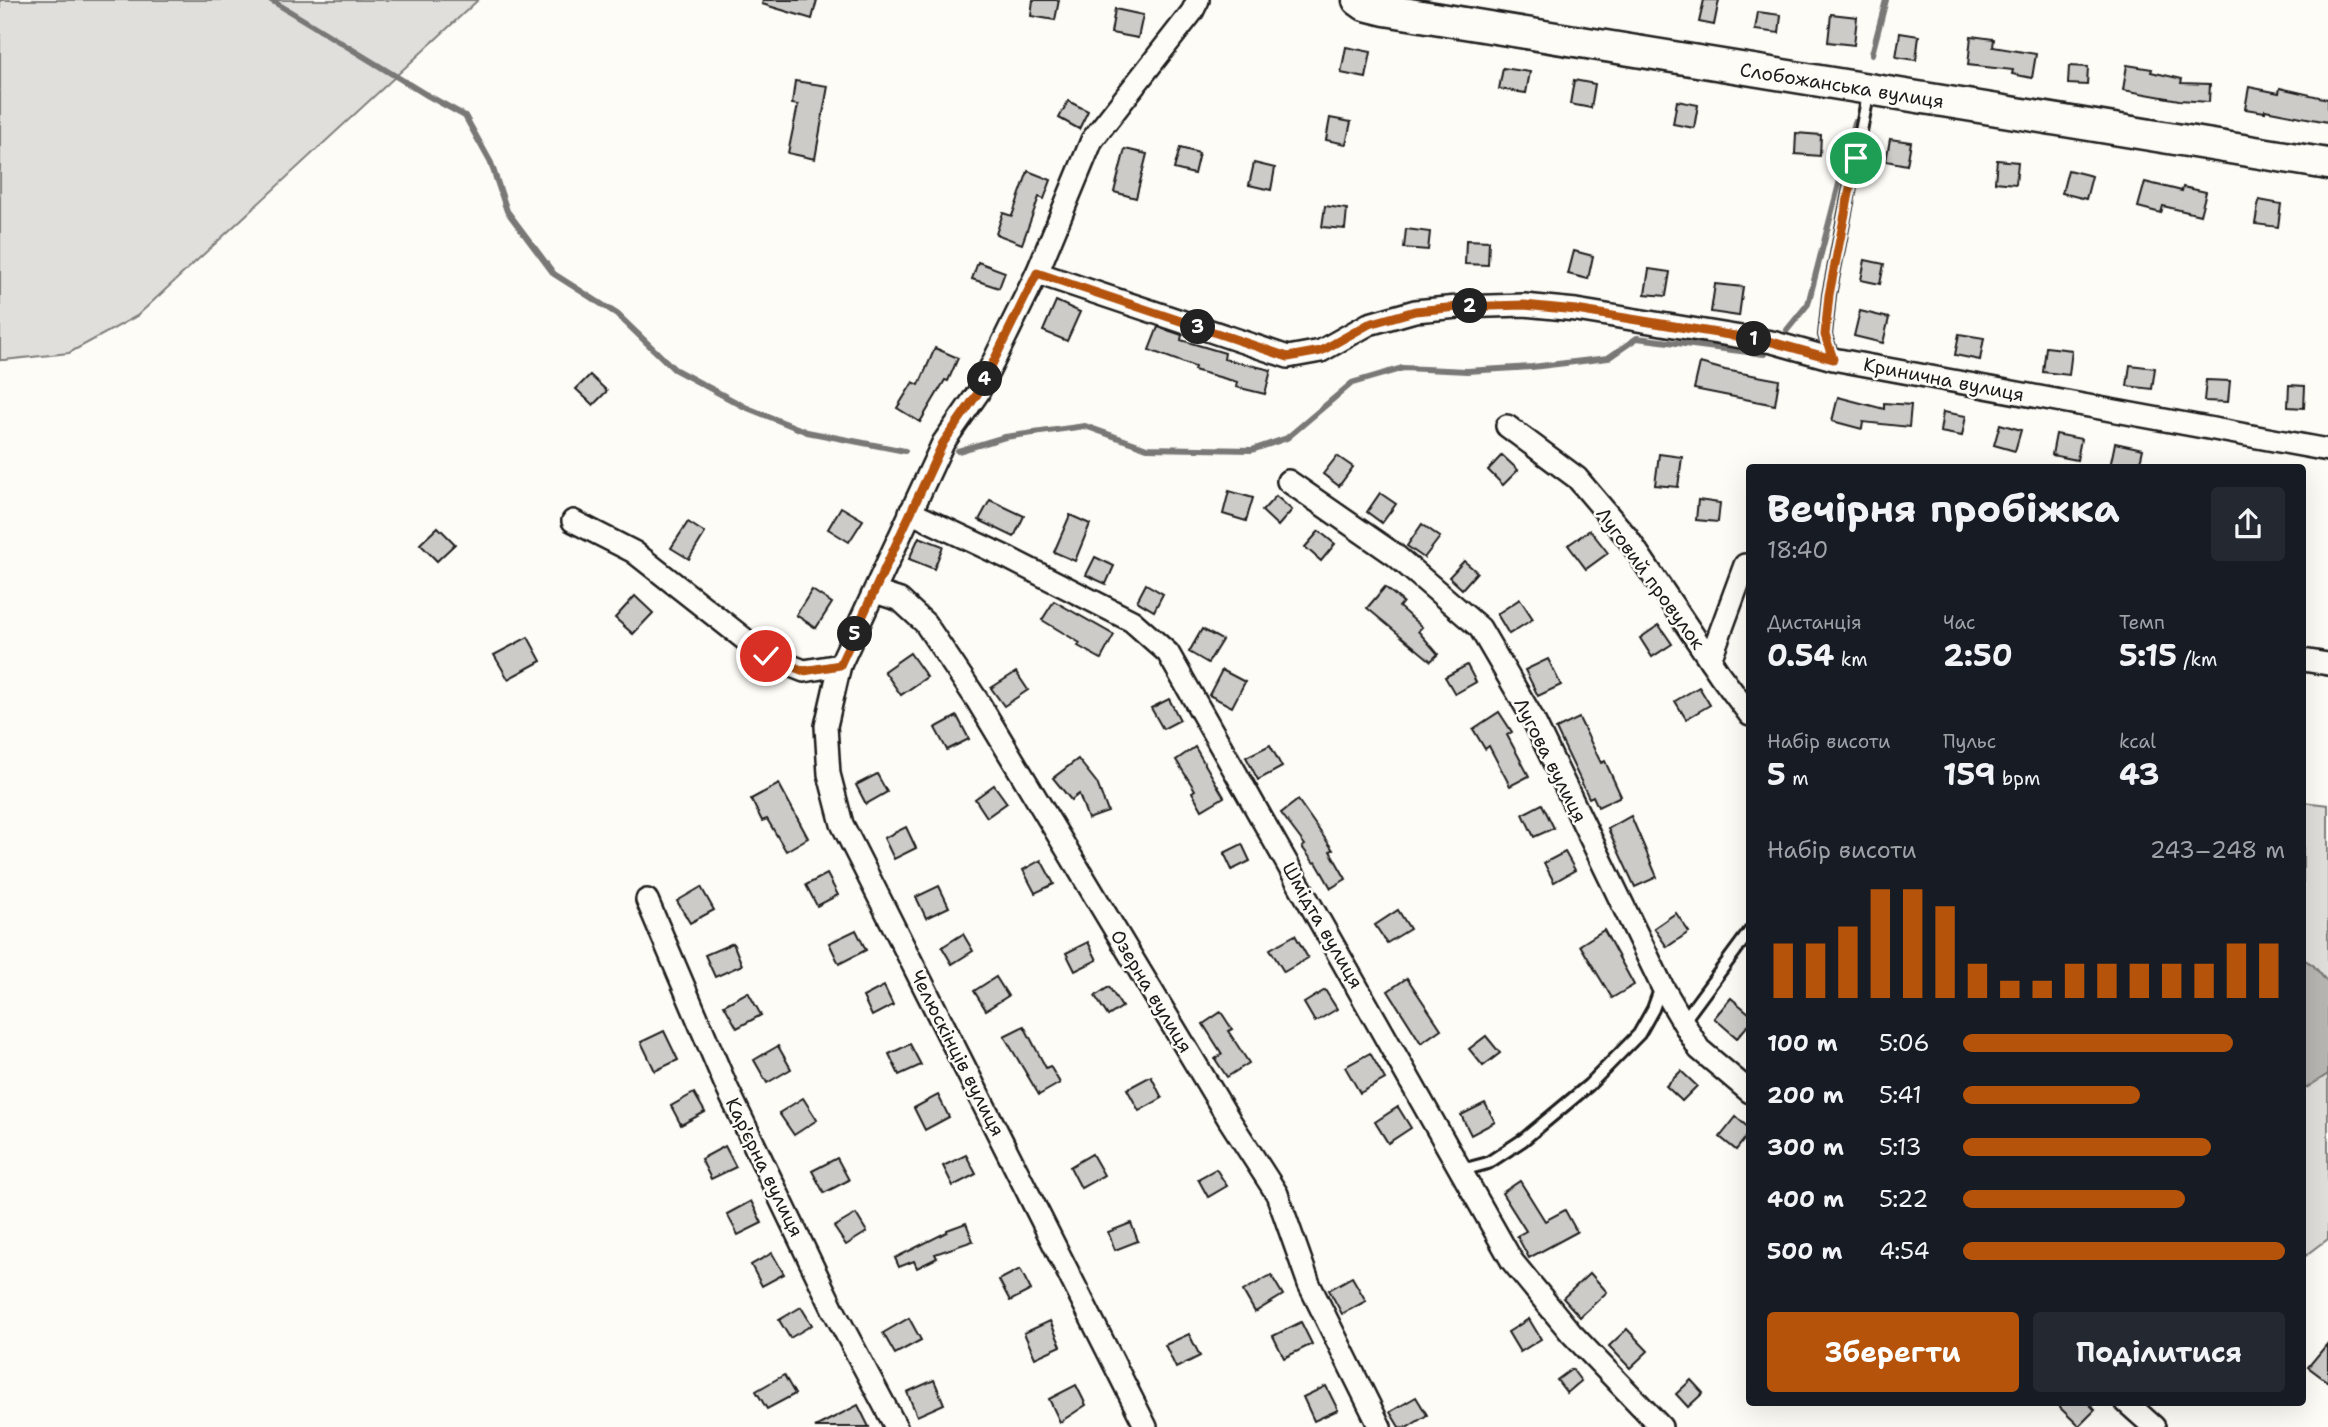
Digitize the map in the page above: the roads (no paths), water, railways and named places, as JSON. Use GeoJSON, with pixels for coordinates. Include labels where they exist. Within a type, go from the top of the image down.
{"type":"FeatureCollection","features":[{"type":"Feature","properties":{"kind":"street","name":"Челюскінців вулиця"},"geometry":{"type":"LineString","coordinates":[[1146,1427],[842,824],[830,775],[826,726],[840,665],[943,443],[978,393],[1037,273],[1092,140],[1192,12],[1198,0]]}},
{"type":"Feature","properties":{"kind":"street","name":"Слобожанська вулиця"},"geometry":{"type":"LineString","coordinates":[[1358,0],[1365,5],[1385,10],[2328,164]]}},
{"type":"Feature","properties":{"kind":"street","name":"Кринична вулиця"},"geometry":{"type":"LineString","coordinates":[[1037,273],[1288,357],[1321,351],[1369,324],[1415,311],[1524,305],[1576,310],[1772,342],[1833,359],[2328,450]]}},
{"type":"Feature","properties":{"kind":"street","name":"Луговий провулок"},"geometry":{"type":"LineString","coordinates":[[1507,426],[1577,478],[1627,537],[1746,710]]}},
{"type":"Feature","properties":{"kind":"street","name":"Лугова вулиця"},"geometry":{"type":"LineString","coordinates":[[1288,481],[1395,555],[1480,628],[1532,717],[1682,1023],[1699,1049],[1746,1089]]}},
{"type":"Feature","properties":{"kind":"street","name":"Шмідта вулиця"},"geometry":{"type":"LineString","coordinates":[[911,512],[1132,621],[1168,653],[1512,1261],[1571,1333],[1661,1427]]}},
{"type":"Feature","properties":{"kind":"street"},"geometry":{"type":"LineString","coordinates":[[573,521],[634,552],[766,656],[804,671],[840,665]]}},
{"type":"Feature","properties":{"kind":"street"},"geometry":{"type":"LineString","coordinates":[[1710,660],[1746,570]]}},
{"type":"Feature","properties":{"kind":"street","name":"Озерна вулиця"},"geometry":{"type":"LineString","coordinates":[[875,592],[900,600],[925,623],[977,700],[1230,1121],[1277,1194],[1309,1284],[1380,1427]]}},
{"type":"Feature","properties":{"kind":"street"},"geometry":{"type":"LineString","coordinates":[[2306,660],[2328,664]]}},
{"type":"Feature","properties":{"kind":"street","name":"Кар'єрна вулиця"},"geometry":{"type":"LineString","coordinates":[[647,900],[727,1088],[833,1309],[896,1427]]}},
{"type":"Feature","properties":{"kind":"street"},"geometry":{"type":"LineString","coordinates":[[2130,1406],[2154,1427]]}},
{"type":"Feature","properties":{"kind":"lane"},"geometry":{"type":"LineString","coordinates":[[1833,359],[1825,335],[1829,295],[1869,89]]}},
{"type":"Feature","properties":{"kind":"lane"},"geometry":{"type":"LineString","coordinates":[[1682,1023],[1746,935]]}},
{"type":"Feature","properties":{"kind":"lane"},"geometry":{"type":"LineString","coordinates":[[1462,1170],[1488,1163],[1523,1140],[1589,1085],[1639,1034],[1662,986]]}},
{"type":"Feature","properties":{"kind":"waterway"},"geometry":{"type":"LineString","coordinates":[[271,0],[465,116],[491,163],[507,211],[554,274],[617,314],[674,369],[745,407],[807,432],[905,451]]}},
{"type":"Feature","properties":{"kind":"waterway"},"geometry":{"type":"LineString","coordinates":[[1872,54],[1886,0]]}},
{"type":"Feature","properties":{"kind":"waterway"},"geometry":{"type":"LineString","coordinates":[[1787,330],[1808,304],[1855,122]]}},
{"type":"Feature","properties":{"kind":"waterway"},"geometry":{"type":"LineString","coordinates":[[958,451],[1005,437],[1085,426],[1147,448],[1252,450],[1287,438],[1352,383],[1403,368],[1467,371],[1608,358],[1637,338],[1764,354]]}}]}
